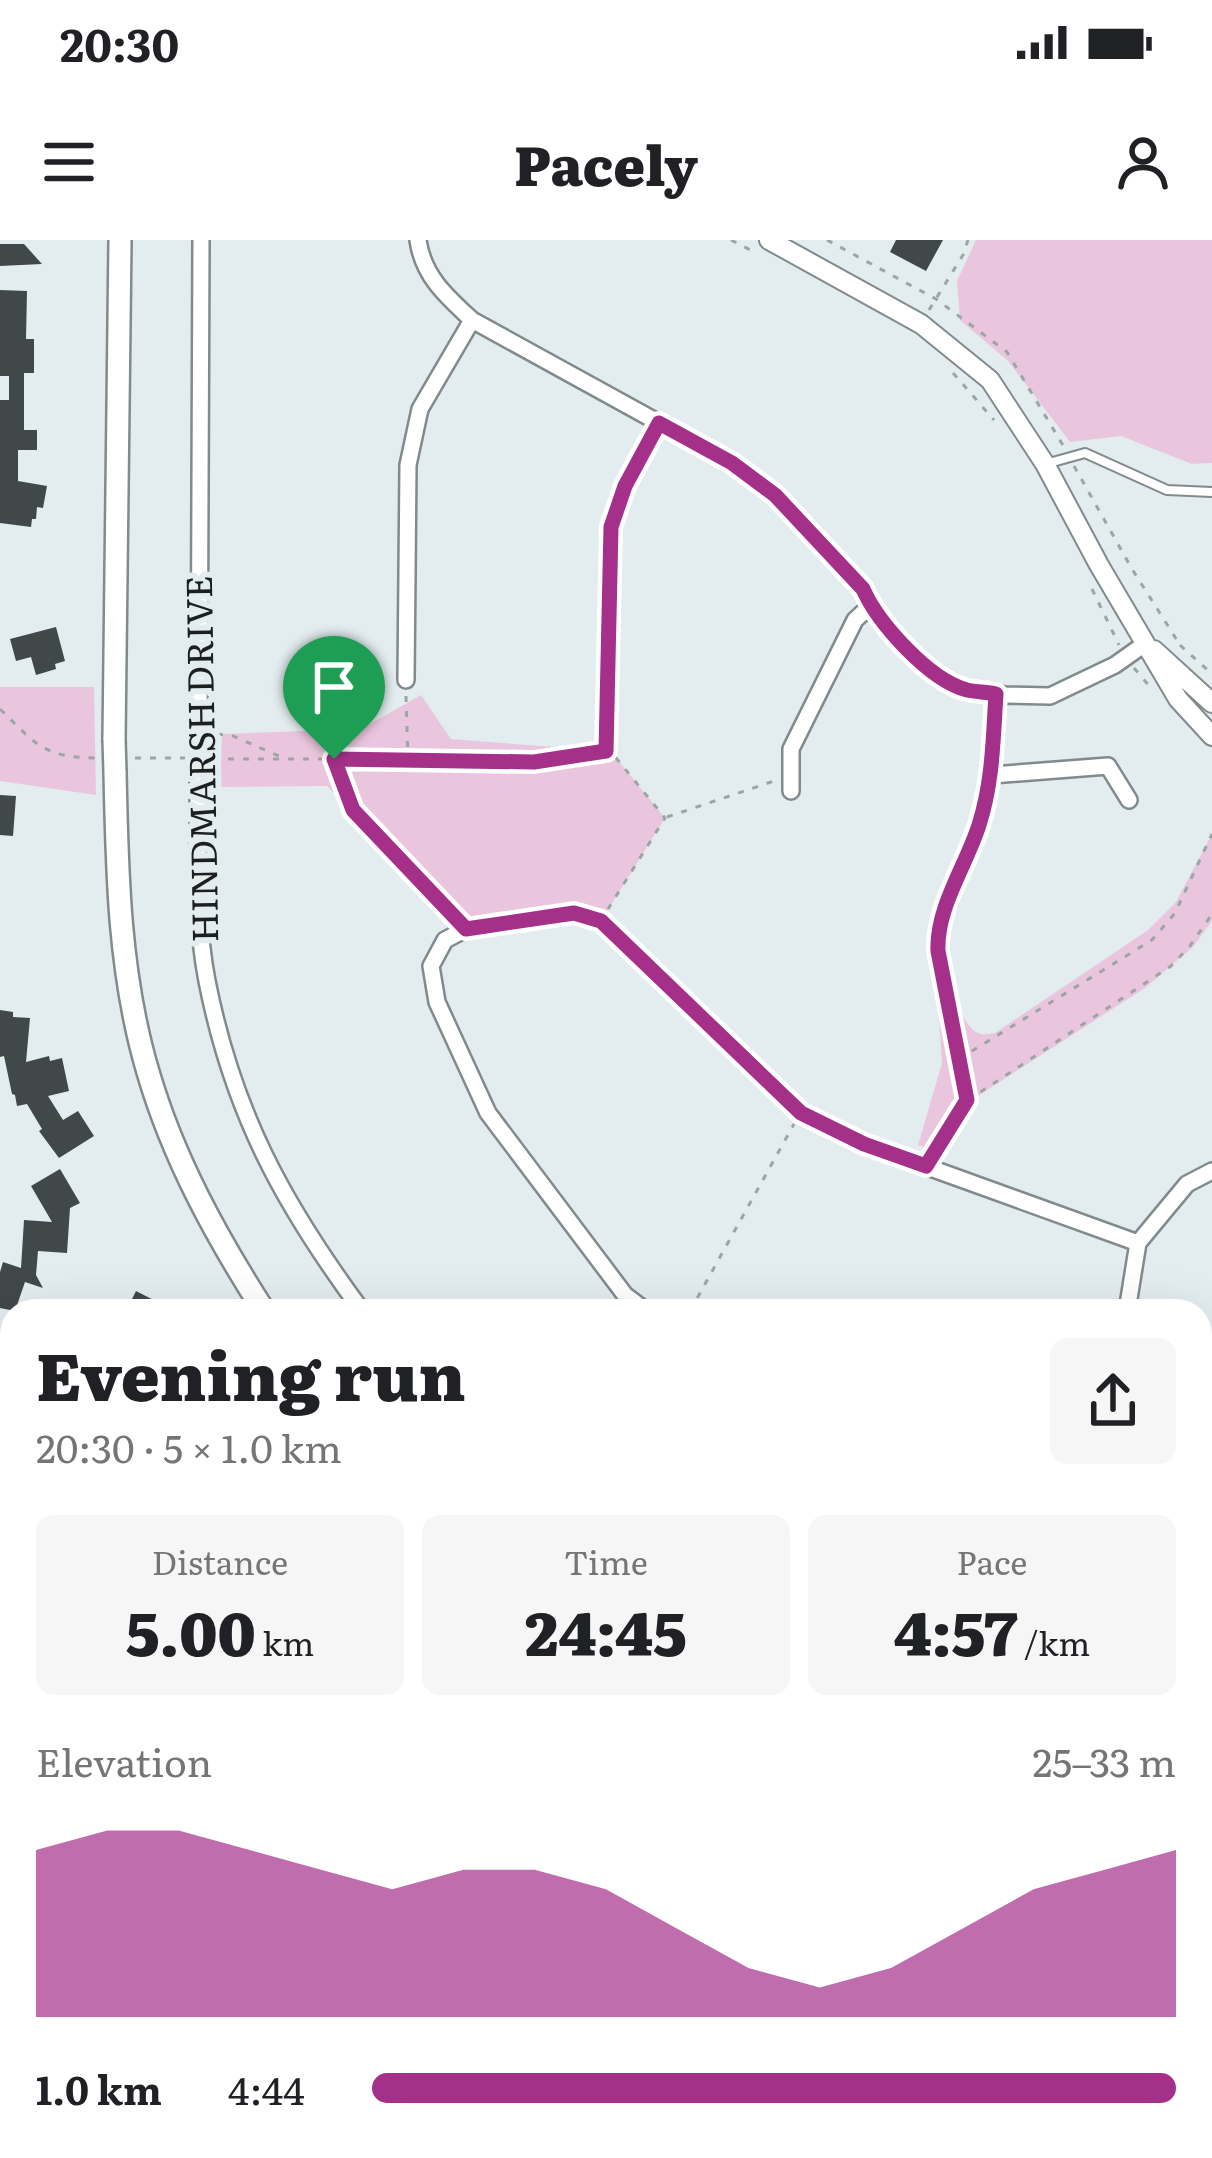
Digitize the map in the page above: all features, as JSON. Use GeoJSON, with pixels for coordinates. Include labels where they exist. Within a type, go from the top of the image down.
{"type":"FeatureCollection","features":[{"type":"Feature","properties":{"kind":"main road"},"geometry":{"type":"LineString","coordinates":[[120,240],[115,757],[122,932],[148,1072],[172,1140],[200,1203],[257,1299]]}},
{"type":"Feature","properties":{"kind":"street","name":"HINDMARSH DRIVE"},"geometry":{"type":"LineString","coordinates":[[201,240],[204,735],[198,778],[199,905],[206,979],[242,1108],[286,1199],[353,1299]]}},
{"type":"Feature","properties":{"kind":"street"},"geometry":{"type":"LineString","coordinates":[[418,240],[437,289],[472,320],[732,463],[775,495],[863,589],[871,606],[909,650],[939,677],[964,689],[1050,696],[1146,643]]}},
{"type":"Feature","properties":{"kind":"street"},"geometry":{"type":"LineString","coordinates":[[770,240],[921,323],[990,380],[1045,464],[1178,699],[1212,736]]}},
{"type":"Feature","properties":{"kind":"street"},"geometry":{"type":"LineString","coordinates":[[406,680],[408,465],[420,409],[472,320]]}},
{"type":"Feature","properties":{"kind":"street"},"geometry":{"type":"LineString","coordinates":[[608,715],[611,527],[625,486],[659,423]]}},
{"type":"Feature","properties":{"kind":"street"},"geometry":{"type":"LineString","coordinates":[[791,791],[791,749],[854,620],[871,606]]}},
{"type":"Feature","properties":{"kind":"street"},"geometry":{"type":"LineString","coordinates":[[1146,643],[1212,703]]}},
{"type":"Feature","properties":{"kind":"street"},"geometry":{"type":"LineString","coordinates":[[938,932],[992,776],[996,694]]}},
{"type":"Feature","properties":{"kind":"street"},"geometry":{"type":"LineString","coordinates":[[992,776],[1108,766],[1130,800]]}},
{"type":"Feature","properties":{"kind":"street"},"geometry":{"type":"LineString","coordinates":[[631,1299],[488,1113],[456,1046],[437,1002],[430,966],[445,940],[466,929],[574,913],[601,921],[801,1113],[864,1144],[1138,1243]]}},
{"type":"Feature","properties":{"kind":"street"},"geometry":{"type":"LineString","coordinates":[[1129,1299],[1138,1243],[1186,1184],[1212,1172]]}},
{"type":"Feature","properties":{"kind":"lane"},"geometry":{"type":"LineString","coordinates":[[1045,464],[1085,453],[1167,490],[1212,492]]}},
{"type":"Feature","properties":{"kind":"path"},"geometry":{"type":"LineString","coordinates":[[731,240],[770,261]]}},
{"type":"Feature","properties":{"kind":"path"},"geometry":{"type":"LineString","coordinates":[[921,323],[968,240]]}},
{"type":"Feature","properties":{"kind":"path"},"geometry":{"type":"LineString","coordinates":[[946,366],[993,418]]}},
{"type":"Feature","properties":{"kind":"path"},"geometry":{"type":"LineString","coordinates":[[1086,577],[1125,657]]}},
{"type":"Feature","properties":{"kind":"path"},"geometry":{"type":"LineString","coordinates":[[406,680],[408,760]]}},
{"type":"Feature","properties":{"kind":"path"},"geometry":{"type":"LineString","coordinates":[[0,709],[40,748],[73,758],[534,762],[606,751],[665,818]]}},
{"type":"Feature","properties":{"kind":"path"},"geometry":{"type":"LineString","coordinates":[[606,751],[608,715]]}},
{"type":"Feature","properties":{"kind":"path"},"geometry":{"type":"LineString","coordinates":[[204,735],[233,736],[286,759]]}},
{"type":"Feature","properties":{"kind":"path"},"geometry":{"type":"LineString","coordinates":[[334,759],[353,810],[466,929]]}},
{"type":"Feature","properties":{"kind":"path"},"geometry":{"type":"LineString","coordinates":[[601,921],[665,818],[774,782],[791,791]]}},
{"type":"Feature","properties":{"kind":"path"},"geometry":{"type":"LineString","coordinates":[[959,1059],[1152,940],[1175,913],[1212,835]]}},
{"type":"Feature","properties":{"kind":"path"},"geometry":{"type":"LineString","coordinates":[[926,1166],[967,1100],[1171,966],[1212,914]]}},
{"type":"Feature","properties":{"kind":"path"},"geometry":{"type":"LineString","coordinates":[[938,932],[967,1100]]}},
{"type":"Feature","properties":{"kind":"path"},"geometry":{"type":"LineString","coordinates":[[697,1299],[801,1113]]}},
{"type":"Feature","properties":{"kind":"shaded area"},"geometry":{"type":"Polygon","coordinates":[[[976,240],[1212,240],[1212,463],[1192,464],[1121,436],[1070,442],[1008,361],[960,320],[957,281],[976,240]]]}},
{"type":"Feature","properties":{"kind":"shaded area"},"geometry":{"type":"Polygon","coordinates":[[[0,687],[94,687],[96,795],[0,781],[0,687]]]}},
{"type":"Feature","properties":{"kind":"shaded area"},"geometry":{"type":"Polygon","coordinates":[[[421,695],[451,739],[612,753],[665,818],[601,921],[591,916],[466,929],[327,786],[220,787],[222,734],[361,729],[421,695]]]}},
{"type":"Feature","properties":{"kind":"shaded area"},"geometry":{"type":"Polygon","coordinates":[[[1212,834],[1212,921],[1193,947],[1145,988],[970,1101],[942,1153],[918,1145],[942,1063],[935,952],[943,951],[970,1027],[980,1034],[995,1033],[1148,930],[1176,902],[1212,834]]]}},
{"type":"Feature","properties":{"kind":"building"},"geometry":{"type":"Polygon","coordinates":[[[896,240],[943,240],[926,271],[890,252],[896,240]]]}},
{"type":"Feature","properties":{"kind":"building"},"geometry":{"type":"Polygon","coordinates":[[[0,244],[24,244],[42,264],[0,266],[0,244]]]}},
{"type":"Feature","properties":{"kind":"building"},"geometry":{"type":"Polygon","coordinates":[[[0,290],[27,291],[26,339],[34,339],[34,373],[24,373],[24,430],[37,430],[37,450],[18,450],[18,481],[47,486],[43,508],[37,507],[31,527],[0,523],[0,400],[9,400],[9,376],[0,376],[0,290]]]}},
{"type":"Feature","properties":{"kind":"building"},"geometry":{"type":"Polygon","coordinates":[[[56,627],[65,661],[55,664],[56,669],[36,675],[31,657],[16,661],[10,639],[56,627]]]}},
{"type":"Feature","properties":{"kind":"building"},"geometry":{"type":"Polygon","coordinates":[[[0,795],[16,796],[13,836],[0,835],[0,795]]]}},
{"type":"Feature","properties":{"kind":"building"},"geometry":{"type":"Polygon","coordinates":[[[0,1010],[30,1018],[26,1062],[62,1058],[69,1091],[48,1096],[63,1120],[78,1111],[94,1136],[59,1158],[27,1104],[17,1106],[12,1094],[4,1056],[0,1057],[0,1010]]]}},
{"type":"Feature","properties":{"kind":"building"},"geometry":{"type":"Polygon","coordinates":[[[60,1169],[80,1203],[70,1208],[67,1253],[38,1251],[36,1275],[43,1288],[25,1282],[19,1299],[0,1299],[3,1262],[21,1268],[24,1220],[52,1222],[31,1186],[60,1169]]]}},
{"type":"Feature","properties":{"kind":"route"},"geometry":{"type":"LineString","coordinates":[[659,423],[732,463],[775,495],[863,589],[871,606],[909,650],[939,677],[964,689],[996,694],[992,776],[938,932],[967,1100],[926,1166],[820,1125],[801,1113],[592,916],[574,913],[466,929],[353,810],[334,759],[534,762],[606,751],[611,527],[625,486],[659,423]]}}]}
